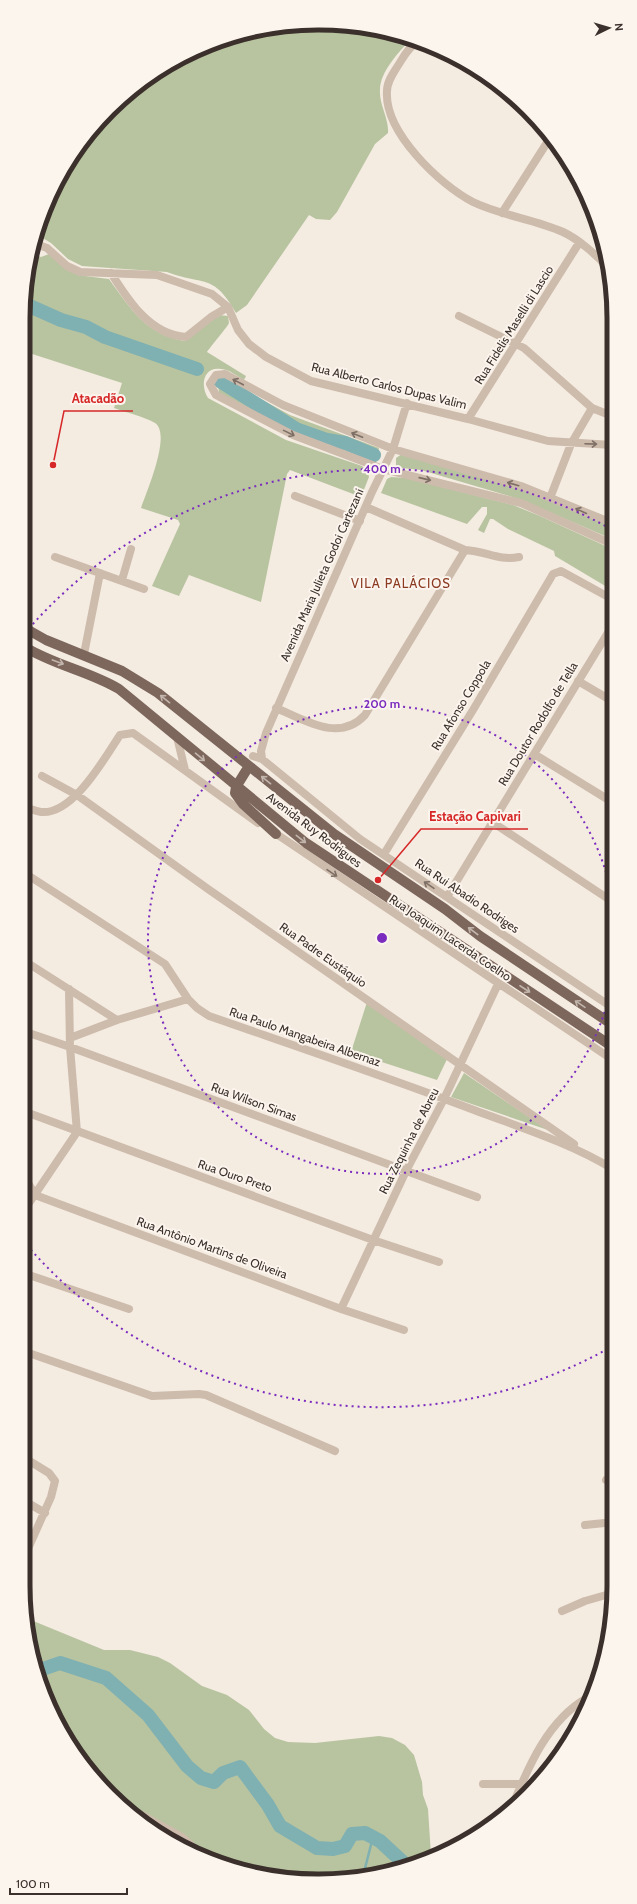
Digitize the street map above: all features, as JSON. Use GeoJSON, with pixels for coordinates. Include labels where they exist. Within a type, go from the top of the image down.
{"type":"FeatureCollection","features":[{"type":"Feature","properties":{"kind":"main road","name":"Avenida Ruy Rodrigues"},"geometry":{"type":"LineString","coordinates":[[30,630],[46,640],[84,654],[122,671],[158,693],[251,761],[345,842],[445,909],[480,936],[607,1021]]}},
{"type":"Feature","properties":{"kind":"main road","name":"Avenida Ruy Rodrigues"},"geometry":{"type":"LineString","coordinates":[[30,650],[106,682],[130,698],[236,787],[306,843],[607,1043]]}},
{"type":"Feature","properties":{"kind":"main road"},"geometry":{"type":"LineString","coordinates":[[251,761],[236,787],[235,793],[243,804],[276,834]]}},
{"type":"Feature","properties":{"kind":"street"},"geometry":{"type":"LineString","coordinates":[[412,45],[388,83],[387,105],[399,131],[414,151],[433,172],[454,190],[474,202],[502,213],[564,232],[601,260]]}},
{"type":"Feature","properties":{"kind":"street"},"geometry":{"type":"LineString","coordinates":[[502,213],[547,143]]}},
{"type":"Feature","properties":{"kind":"street","name":"Rua Fidelis Maselli di Lascio"},"geometry":{"type":"LineString","coordinates":[[468,419],[579,243]]}},
{"type":"Feature","properties":{"kind":"street","name":"Rua Alberto Carlos Dupas Valim"},"geometry":{"type":"LineString","coordinates":[[40,245],[47,248],[67,266],[80,272],[157,275],[212,294],[228,307],[238,330],[249,344],[266,357],[312,381],[468,419],[548,441],[571,444],[607,445]]}},
{"type":"Feature","properties":{"kind":"street"},"geometry":{"type":"LineString","coordinates":[[111,273],[139,313],[175,336],[186,337],[210,318],[228,307]]}},
{"type":"Feature","properties":{"kind":"street"},"geometry":{"type":"LineString","coordinates":[[459,316],[517,343],[536,357],[592,408],[607,414]]}},
{"type":"Feature","properties":{"kind":"street"},"geometry":{"type":"LineString","coordinates":[[607,521],[521,486],[393,449],[282,405],[225,374],[216,375],[210,384],[216,396],[293,435],[383,469],[521,503],[607,542]]}},
{"type":"Feature","properties":{"kind":"street","name":"Avenida Maria Julieta Godoi Cartezani"},"geometry":{"type":"LineString","coordinates":[[262,760],[261,751],[266,733],[276,708],[393,449],[407,404]]}},
{"type":"Feature","properties":{"kind":"street"},"geometry":{"type":"LineString","coordinates":[[550,498],[571,444],[592,408]]}},
{"type":"Feature","properties":{"kind":"street"},"geometry":{"type":"LineString","coordinates":[[295,496],[360,521]]}},
{"type":"Feature","properties":{"kind":"street"},"geometry":{"type":"LineString","coordinates":[[366,507],[465,550],[478,550],[499,558],[519,556]]}},
{"type":"Feature","properties":{"kind":"street"},"geometry":{"type":"LineString","coordinates":[[122,580],[131,550]]}},
{"type":"Feature","properties":{"kind":"street"},"geometry":{"type":"LineString","coordinates":[[276,708],[326,729],[343,728],[357,724],[365,715],[465,550]]}},
{"type":"Feature","properties":{"kind":"street"},"geometry":{"type":"LineString","coordinates":[[55,557],[144,588]]}},
{"type":"Feature","properties":{"kind":"street","name":"Rua Afonso Coppola"},"geometry":{"type":"LineString","coordinates":[[384,854],[473,710],[553,574],[561,571],[607,597]]}},
{"type":"Feature","properties":{"kind":"street"},"geometry":{"type":"LineString","coordinates":[[84,654],[100,573]]}},
{"type":"Feature","properties":{"kind":"street","name":"Rua Doutor Rodolfo de Tella"},"geometry":{"type":"LineString","coordinates":[[447,896],[607,634]]}},
{"type":"Feature","properties":{"kind":"street"},"geometry":{"type":"LineString","coordinates":[[578,681],[607,698]]}},
{"type":"Feature","properties":{"kind":"street","name":"Rua Joaquim Lacerda Coelho"},"geometry":{"type":"LineString","coordinates":[[30,809],[42,812],[62,808],[77,795],[120,735],[133,733],[276,834],[607,1056]]}},
{"type":"Feature","properties":{"kind":"street","name":"Avenida Maria Julieta Godoi Cartezani"},"geometry":{"type":"LineString","coordinates":[[251,761],[258,745],[266,733]]}},
{"type":"Feature","properties":{"kind":"street"},"geometry":{"type":"LineString","coordinates":[[177,737],[185,770]]}},
{"type":"Feature","properties":{"kind":"street"},"geometry":{"type":"LineString","coordinates":[[534,754],[607,799]]}},
{"type":"Feature","properties":{"kind":"street","name":"Rua Rui Abadio Rodriges"},"geometry":{"type":"LineString","coordinates":[[251,761],[262,760],[336,821],[607,1004]]}},
{"type":"Feature","properties":{"kind":"street","name":"Rua Padre Eustáquio"},"geometry":{"type":"LineString","coordinates":[[42,776],[77,795],[214,894],[589,1155]]}},
{"type":"Feature","properties":{"kind":"street"},"geometry":{"type":"LineString","coordinates":[[492,822],[607,898]]}},
{"type":"Feature","properties":{"kind":"street","name":"Rua Paulo Mangabeira Albernaz"},"geometry":{"type":"LineString","coordinates":[[30,877],[165,964],[188,999],[197,1008],[209,1016],[444,1099],[589,1155],[607,1166]]}},
{"type":"Feature","properties":{"kind":"street"},"geometry":{"type":"LineString","coordinates":[[30,964],[116,1020]]}},
{"type":"Feature","properties":{"kind":"street","name":"Rua Zequinha de Abreu"},"geometry":{"type":"LineString","coordinates":[[341,1309],[406,1171],[444,1099],[498,984]]}},
{"type":"Feature","properties":{"kind":"street"},"geometry":{"type":"LineString","coordinates":[[30,1203],[77,1132],[70,1043],[69,989]]}},
{"type":"Feature","properties":{"kind":"street"},"geometry":{"type":"LineString","coordinates":[[70,1043],[116,1020],[188,999]]}},
{"type":"Feature","properties":{"kind":"street","name":"Rua Wilson Simas"},"geometry":{"type":"LineString","coordinates":[[30,1033],[70,1043],[406,1171],[477,1196]]}},
{"type":"Feature","properties":{"kind":"street","name":"Rua Ouro Preto"},"geometry":{"type":"LineString","coordinates":[[30,1114],[373,1240],[439,1262]]}},
{"type":"Feature","properties":{"kind":"street"},"geometry":{"type":"LineString","coordinates":[[30,1185],[36,1195]]}},
{"type":"Feature","properties":{"kind":"street","name":"Rua Antônio Martins de Oliveira"},"geometry":{"type":"LineString","coordinates":[[36,1195],[341,1309],[404,1330]]}},
{"type":"Feature","properties":{"kind":"street"},"geometry":{"type":"LineString","coordinates":[[30,1274],[130,1309]]}},
{"type":"Feature","properties":{"kind":"street"},"geometry":{"type":"LineString","coordinates":[[30,1354],[152,1396],[206,1395],[335,1451]]}},
{"type":"Feature","properties":{"kind":"street"},"geometry":{"type":"LineString","coordinates":[[30,1461],[49,1473],[55,1481],[45,1513],[30,1537]]}},
{"type":"Feature","properties":{"kind":"street"},"geometry":{"type":"LineString","coordinates":[[30,1504],[45,1513]]}},
{"type":"Feature","properties":{"kind":"street"},"geometry":{"type":"LineString","coordinates":[[585,1525],[607,1523]]}},
{"type":"Feature","properties":{"kind":"street"},"geometry":{"type":"LineString","coordinates":[[562,1611],[585,1601],[607,1595]]}},
{"type":"Feature","properties":{"kind":"street"},"geometry":{"type":"LineString","coordinates":[[517,1795],[543,1742],[561,1720],[582,1702]]}},
{"type":"Feature","properties":{"kind":"street"},"geometry":{"type":"LineString","coordinates":[[483,1784],[522,1784]]}},
{"type":"Feature","properties":{"kind":"street"},"geometry":{"type":"LineString","coordinates":[[172,1834],[182,1837],[188,1842]]}},
{"type":"Feature","properties":{"kind":"green space"},"geometry":{"type":"Polygon","coordinates":[[[318,30],[356,32],[407,44],[390,63],[381,83],[380,96],[387,122],[388,133],[375,144],[337,212],[330,220],[316,219],[309,215],[247,305],[236,313],[221,291],[206,282],[167,272],[82,266],[68,259],[51,243],[42,237],[45,226],[60,191],[79,158],[114,114],[143,90],[174,69],[226,45],[281,32],[318,30]]]}},
{"type":"Feature","properties":{"kind":"green space"},"geometry":{"type":"Polygon","coordinates":[[[49,254],[85,276],[109,279],[140,319],[160,333],[171,338],[185,341],[219,315],[228,316],[228,325],[207,352],[246,376],[244,380],[233,373],[221,369],[210,371],[205,378],[204,383],[204,388],[208,398],[286,440],[362,466],[367,470],[369,477],[361,497],[290,470],[287,474],[261,602],[189,575],[179,596],[152,586],[180,524],[178,520],[141,508],[156,464],[161,439],[159,429],[155,423],[140,416],[114,408],[122,383],[30,353],[32,281],[37,256],[41,257],[49,254]]]}},
{"type":"Feature","properties":{"kind":"green space"},"geometry":{"type":"Polygon","coordinates":[[[223,381],[228,381],[290,415],[379,448],[375,460],[307,437],[268,419],[219,393],[218,385],[223,381]]]}},
{"type":"Feature","properties":{"kind":"green space"},"geometry":{"type":"Polygon","coordinates":[[[402,454],[516,487],[607,522],[607,537],[519,499],[421,470],[396,466],[396,458],[402,454]]]}},
{"type":"Feature","properties":{"kind":"green space"},"geometry":{"type":"Polygon","coordinates":[[[391,477],[406,478],[513,505],[607,547],[607,587],[555,556],[554,551],[508,529],[493,519],[490,519],[484,533],[478,530],[487,514],[487,507],[482,507],[467,524],[381,493],[387,479],[391,477]]]}},
{"type":"Feature","properties":{"kind":"green space"},"geometry":{"type":"Polygon","coordinates":[[[368,999],[450,1053],[437,1080],[351,1052],[368,999]]]}},
{"type":"Feature","properties":{"kind":"green space"},"geometry":{"type":"Polygon","coordinates":[[[464,1073],[548,1130],[451,1097],[464,1073]]]}},
{"type":"Feature","properties":{"kind":"green space"},"geometry":{"type":"Polygon","coordinates":[[[32,1620],[104,1650],[130,1650],[158,1657],[170,1663],[202,1686],[227,1695],[249,1710],[264,1729],[275,1738],[288,1742],[315,1743],[379,1736],[392,1738],[405,1745],[414,1755],[422,1782],[423,1795],[428,1809],[431,1851],[411,1859],[356,1872],[318,1874],[281,1872],[226,1859],[191,1844],[158,1825],[114,1790],[79,1746],[60,1713],[45,1678],[32,1620]]]}},
{"type":"Feature","properties":{"kind":"waterway"},"geometry":{"type":"LineString","coordinates":[[31,307],[61,320],[86,327],[105,337],[197,369]]}},
{"type":"Feature","properties":{"kind":"waterway"},"geometry":{"type":"LineString","coordinates":[[220,381],[296,429],[327,440],[345,443],[374,455]]}},
{"type":"Feature","properties":{"kind":"waterway"},"geometry":{"type":"LineString","coordinates":[[43,1669],[60,1663],[106,1678],[148,1715],[187,1766],[201,1778],[214,1782],[223,1773],[240,1767],[268,1805],[280,1826],[317,1848],[333,1849],[345,1846],[352,1834],[365,1833],[380,1841],[402,1861]]}},
{"type":"Feature","properties":{"kind":"waterway"},"geometry":{"type":"LineString","coordinates":[[364,1870],[373,1837]]}},
{"type":"Feature","properties":{"kind":"place","name":"Atacadão"},"geometry":{"type":"Point","coordinates":[53,465]}},
{"type":"Feature","properties":{"kind":"place","name":"Estação Capivari"},"geometry":{"type":"Point","coordinates":[378,880]}},
{"type":"Feature","properties":{"kind":"district","name":"VILA PALÁCIOS"},"geometry":{"type":"Point","coordinates":[401,583]}}]}
